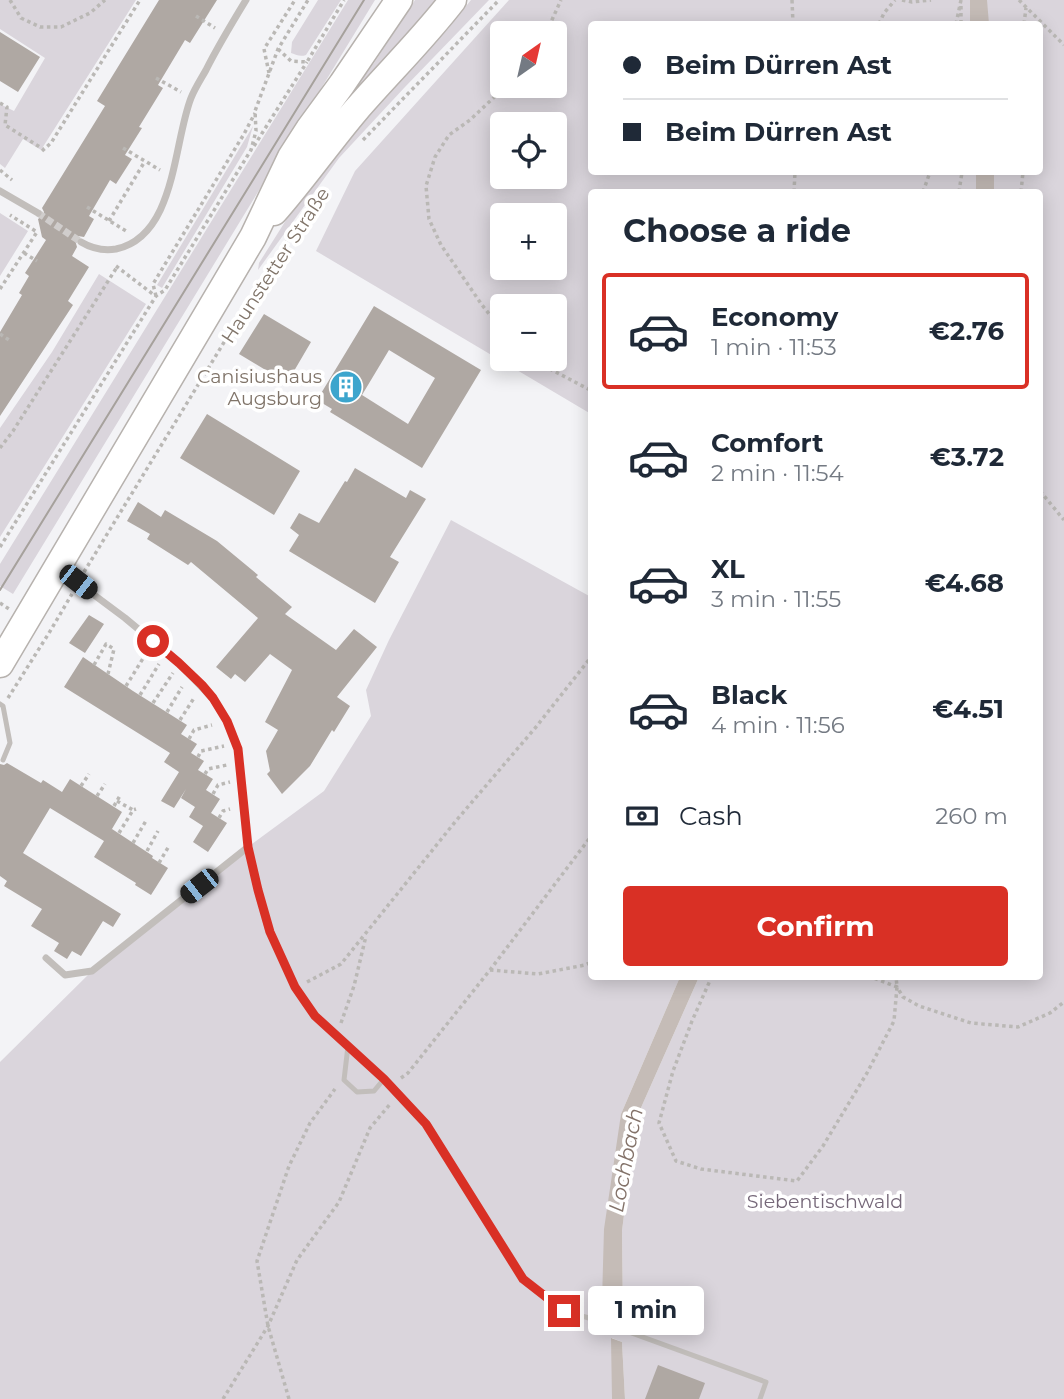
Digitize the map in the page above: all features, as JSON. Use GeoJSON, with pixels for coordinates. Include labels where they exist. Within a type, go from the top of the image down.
{"type":"FeatureCollection","features":[{"type":"Feature","properties":{"kind":"main road","name":"Haunstetter Straße"},"geometry":{"type":"LineString","coordinates":[[0,664],[68,575],[253,237],[291,157],[399,0]]}},
{"type":"Feature","properties":{"kind":"main road","name":"Haunstetter Straße"},"geometry":{"type":"LineString","coordinates":[[253,237],[358,109],[412,51],[453,0]]}},
{"type":"Feature","properties":{"kind":"street"},"geometry":{"type":"LineString","coordinates":[[81,242],[91,248],[111,250],[129,246],[149,228],[165,201],[191,98],[224,34],[246,0]]}},
{"type":"Feature","properties":{"kind":"street"},"geometry":{"type":"LineString","coordinates":[[0,191],[38,214]]}},
{"type":"Feature","properties":{"kind":"street"},"geometry":{"type":"LineString","coordinates":[[68,575],[191,674],[213,698],[227,721],[238,749],[248,847],[270,932]]}},
{"type":"Feature","properties":{"kind":"street"},"geometry":{"type":"LineString","coordinates":[[46,958],[65,975],[92,971],[248,847]]}},
{"type":"Feature","properties":{"kind":"lane"},"geometry":{"type":"LineString","coordinates":[[0,704],[3,706],[10,743],[3,760]]}},
{"type":"Feature","properties":{"kind":"lane"},"geometry":{"type":"LineString","coordinates":[[270,932],[295,987],[315,1016],[400,1094],[426,1124],[523,1279],[564,1311],[596,1320],[766,1382],[760,1399]]}},
{"type":"Feature","properties":{"kind":"lane"},"geometry":{"type":"LineString","coordinates":[[348,1046],[344,1080],[357,1092],[374,1091],[384,1079]]}},
{"type":"Feature","properties":{"kind":"path"},"geometry":{"type":"LineString","coordinates":[[10,0],[21,18],[40,27],[61,27],[76,21],[105,0]]}},
{"type":"Feature","properties":{"kind":"path"},"geometry":{"type":"LineString","coordinates":[[0,103],[7,107],[2,125],[43,150],[51,143],[140,0]]}},
{"type":"Feature","properties":{"kind":"path"},"geometry":{"type":"LineString","coordinates":[[269,74],[264,49],[295,0]]}},
{"type":"Feature","properties":{"kind":"path"},"geometry":{"type":"LineString","coordinates":[[156,296],[153,284],[244,134],[256,111],[278,49],[308,0]]}},
{"type":"Feature","properties":{"kind":"path"},"geometry":{"type":"LineString","coordinates":[[0,547],[156,296],[165,290],[344,0]]}},
{"type":"Feature","properties":{"kind":"path"},"geometry":{"type":"LineString","coordinates":[[356,148],[499,0]]}},
{"type":"Feature","properties":{"kind":"path"},"geometry":{"type":"LineString","coordinates":[[551,21],[561,0]]}},
{"type":"Feature","properties":{"kind":"path"},"geometry":{"type":"LineString","coordinates":[[792,0],[793,21]]}},
{"type":"Feature","properties":{"kind":"path"},"geometry":{"type":"LineString","coordinates":[[880,21],[895,0]]}},
{"type":"Feature","properties":{"kind":"path"},"geometry":{"type":"LineString","coordinates":[[902,0],[931,0]]}},
{"type":"Feature","properties":{"kind":"path"},"geometry":{"type":"LineString","coordinates":[[957,21],[961,0]]}},
{"type":"Feature","properties":{"kind":"path"},"geometry":{"type":"LineString","coordinates":[[961,0],[961,21]]}},
{"type":"Feature","properties":{"kind":"path"},"geometry":{"type":"LineString","coordinates":[[1019,0],[1039,21]]}},
{"type":"Feature","properties":{"kind":"path"},"geometry":{"type":"LineString","coordinates":[[1024,21],[1026,8]]}},
{"type":"Feature","properties":{"kind":"path"},"geometry":{"type":"LineString","coordinates":[[196,16],[224,34]]}},
{"type":"Feature","properties":{"kind":"path"},"geometry":{"type":"LineString","coordinates":[[1043,25],[1064,45]]}},
{"type":"Feature","properties":{"kind":"path"},"geometry":{"type":"LineString","coordinates":[[278,49],[291,61],[307,62]]}},
{"type":"Feature","properties":{"kind":"path"},"geometry":{"type":"LineString","coordinates":[[156,78],[191,98]]}},
{"type":"Feature","properties":{"kind":"path"},"geometry":{"type":"LineString","coordinates":[[490,315],[441,245],[429,219],[426,186],[435,157],[449,135],[493,98]]}},
{"type":"Feature","properties":{"kind":"path"},"geometry":{"type":"LineString","coordinates":[[251,150],[256,131],[256,111]]}},
{"type":"Feature","properties":{"kind":"path"},"geometry":{"type":"LineString","coordinates":[[123,148],[172,177]]}},
{"type":"Feature","properties":{"kind":"path"},"geometry":{"type":"LineString","coordinates":[[109,221],[145,161]]}},
{"type":"Feature","properties":{"kind":"path"},"geometry":{"type":"LineString","coordinates":[[0,170],[21,186]]}},
{"type":"Feature","properties":{"kind":"path","name":"Haunstetter Straße"},"geometry":{"type":"LineString","coordinates":[[49,633],[68,575],[276,257],[316,201]]}},
{"type":"Feature","properties":{"kind":"path"},"geometry":{"type":"LineString","coordinates":[[86,207],[139,239]]}},
{"type":"Feature","properties":{"kind":"path"},"geometry":{"type":"LineString","coordinates":[[0,289],[37,232],[6,212]]}},
{"type":"Feature","properties":{"kind":"path"},"geometry":{"type":"LineString","coordinates":[[111,250],[112,264],[156,296]]}},
{"type":"Feature","properties":{"kind":"path"},"geometry":{"type":"LineString","coordinates":[[23,253],[37,261]]}},
{"type":"Feature","properties":{"kind":"path"},"geometry":{"type":"LineString","coordinates":[[0,448],[117,267]]}},
{"type":"Feature","properties":{"kind":"path"},"geometry":{"type":"LineString","coordinates":[[0,334],[9,340]]}},
{"type":"Feature","properties":{"kind":"path"},"geometry":{"type":"LineString","coordinates":[[554,371],[588,389]]}},
{"type":"Feature","properties":{"kind":"path"},"geometry":{"type":"LineString","coordinates":[[1043,495],[1064,520]]}},
{"type":"Feature","properties":{"kind":"path"},"geometry":{"type":"LineString","coordinates":[[126,686],[153,641]]}},
{"type":"Feature","properties":{"kind":"path"},"geometry":{"type":"LineString","coordinates":[[94,665],[106,644],[114,649],[108,674]]}},
{"type":"Feature","properties":{"kind":"path"},"geometry":{"type":"LineString","coordinates":[[140,695],[167,652]]}},
{"type":"Feature","properties":{"kind":"path"},"geometry":{"type":"LineString","coordinates":[[295,987],[341,964],[588,661]]}},
{"type":"Feature","properties":{"kind":"path"},"geometry":{"type":"LineString","coordinates":[[153,704],[179,663]]}},
{"type":"Feature","properties":{"kind":"path"},"geometry":{"type":"LineString","coordinates":[[167,712],[191,674]]}},
{"type":"Feature","properties":{"kind":"path"},"geometry":{"type":"LineString","coordinates":[[180,720],[202,685]]}},
{"type":"Feature","properties":{"kind":"path"},"geometry":{"type":"LineString","coordinates":[[189,739],[194,730],[227,721]]}},
{"type":"Feature","properties":{"kind":"path"},"geometry":{"type":"LineString","coordinates":[[198,757],[201,751],[235,743]]}},
{"type":"Feature","properties":{"kind":"path"},"geometry":{"type":"LineString","coordinates":[[205,774],[208,769],[239,764]]}},
{"type":"Feature","properties":{"kind":"path"},"geometry":{"type":"LineString","coordinates":[[81,786],[89,774]]}},
{"type":"Feature","properties":{"kind":"path"},"geometry":{"type":"LineString","coordinates":[[213,794],[218,785],[241,780]]}},
{"type":"Feature","properties":{"kind":"path"},"geometry":{"type":"LineString","coordinates":[[97,796],[105,784]]}},
{"type":"Feature","properties":{"kind":"path"},"geometry":{"type":"LineString","coordinates":[[114,806],[121,794]]}},
{"type":"Feature","properties":{"kind":"path"},"geometry":{"type":"LineString","coordinates":[[117,801],[134,810],[119,834]]}},
{"type":"Feature","properties":{"kind":"path"},"geometry":{"type":"LineString","coordinates":[[133,843],[147,819]]}},
{"type":"Feature","properties":{"kind":"path"},"geometry":{"type":"LineString","coordinates":[[146,851],[158,831]]}},
{"type":"Feature","properties":{"kind":"path"},"geometry":{"type":"LineString","coordinates":[[391,1086],[408,1073],[588,840]]}},
{"type":"Feature","properties":{"kind":"path"},"geometry":{"type":"LineString","coordinates":[[159,863],[170,846]]}},
{"type":"Feature","properties":{"kind":"path"},"geometry":{"type":"LineString","coordinates":[[337,1035],[354,986],[367,933]]}},
{"type":"Feature","properties":{"kind":"path"},"geometry":{"type":"LineString","coordinates":[[490,970],[538,974],[588,964]]}},
{"type":"Feature","properties":{"kind":"path"},"geometry":{"type":"LineString","coordinates":[[710,980],[674,1071],[659,1123],[676,1161],[701,1169],[797,1181],[823,1146],[867,1073],[894,1021],[896,980]]}},
{"type":"Feature","properties":{"kind":"path"},"geometry":{"type":"LineString","coordinates":[[879,980],[897,987],[903,997],[919,1006],[971,1023],[1018,1027],[1050,1013],[1064,1002]]}},
{"type":"Feature","properties":{"kind":"path"},"geometry":{"type":"LineString","coordinates":[[289,1399],[268,1326],[257,1261],[289,1166],[310,1123],[344,1080]]}},
{"type":"Feature","properties":{"kind":"path"},"geometry":{"type":"LineString","coordinates":[[223,1399],[268,1326],[297,1261],[340,1202],[370,1128],[400,1094]]}},
{"type":"Feature","properties":{"kind":"green space"},"geometry":{"type":"Polygon","coordinates":[[[0,0],[136,0],[41,150],[23,139],[5,168],[0,164],[0,104],[14,111],[45,58],[0,29],[0,0]]]}},
{"type":"Feature","properties":{"kind":"green space"},"geometry":{"type":"Polygon","coordinates":[[[318,0],[341,0],[306,55],[291,53],[292,42],[318,0]]]}},
{"type":"Feature","properties":{"kind":"green space"},"geometry":{"type":"Polygon","coordinates":[[[348,0],[375,0],[13,594],[0,586],[0,564],[348,0]]]}},
{"type":"Feature","properties":{"kind":"green space"},"geometry":{"type":"Polygon","coordinates":[[[415,0],[437,0],[347,104],[344,101],[374,63],[415,0]]]}},
{"type":"Feature","properties":{"kind":"green space"},"geometry":{"type":"Polygon","coordinates":[[[471,0],[489,0],[339,158],[258,270],[259,263],[300,198],[383,97],[447,30],[471,0]]]}},
{"type":"Feature","properties":{"kind":"green space","name":"Siebentischwald"},"geometry":{"type":"Polygon","coordinates":[[[509,0],[1064,0],[1064,1399],[625,1399],[622,1342],[612,1338],[612,1399],[0,1399],[0,1062],[92,971],[248,847],[324,791],[371,716],[366,690],[451,520],[588,595],[588,980],[679,980],[621,1114],[602,1301],[623,1316],[622,1231],[636,1119],[698,980],[1043,980],[1043,189],[588,189],[588,412],[518,371],[567,371],[567,294],[490,294],[490,354],[316,251],[355,171],[490,21],[490,98],[567,98],[567,21],[490,21],[509,0]]]}},
{"type":"Feature","properties":{"kind":"green space"},"geometry":{"type":"Polygon","coordinates":[[[253,126],[247,147],[162,288],[157,285],[253,126]]]}},
{"type":"Feature","properties":{"kind":"green space"},"geometry":{"type":"Polygon","coordinates":[[[0,213],[28,231],[0,276],[0,213]]]}},
{"type":"Feature","properties":{"kind":"green space"},"geometry":{"type":"Polygon","coordinates":[[[99,274],[146,304],[0,537],[0,428],[52,352],[99,274]]]}},
{"type":"Feature","properties":{"kind":"water"},"geometry":{"type":"Polygon","coordinates":[[[970,0],[987,0],[989,21],[970,21],[970,0]]]}},
{"type":"Feature","properties":{"kind":"water"},"geometry":{"type":"Polygon","coordinates":[[[976,175],[994,175],[994,189],[976,189],[976,175]]]}},
{"type":"Feature","properties":{"kind":"water","name":"Lochbach"},"geometry":{"type":"Polygon","coordinates":[[[679,980],[698,980],[636,1119],[622,1231],[623,1316],[610,1311],[607,1302],[602,1301],[604,1229],[621,1114],[679,980]]]}},
{"type":"Feature","properties":{"kind":"water"},"geometry":{"type":"Polygon","coordinates":[[[611,1338],[622,1342],[625,1399],[612,1399],[611,1338]]]}},
{"type":"Feature","properties":{"kind":"building"},"geometry":{"type":"Polygon","coordinates":[[[159,0],[217,0],[190,43],[185,40],[158,85],[163,88],[125,155],[132,159],[116,184],[110,180],[89,216],[94,219],[84,237],[78,236],[75,240],[77,247],[72,256],[89,267],[68,301],[73,305],[0,416],[0,332],[22,295],[19,293],[29,276],[25,273],[46,240],[42,237],[38,219],[44,215],[42,208],[105,106],[97,101],[159,0]]]}},
{"type":"Feature","properties":{"kind":"building"},"geometry":{"type":"Polygon","coordinates":[[[0,32],[40,57],[18,92],[0,81],[0,32]]]}},
{"type":"Feature","properties":{"kind":"building","name":"Canisiushaus Augsburg"},"geometry":{"type":"Polygon","coordinates":[[[374,306],[481,370],[422,468],[330,412],[332,409],[317,400],[374,306]],[[389,350],[362,395],[408,424],[435,378],[389,350]]]}},
{"type":"Feature","properties":{"kind":"building"},"geometry":{"type":"Polygon","coordinates":[[[264,314],[311,342],[287,383],[239,354],[264,314]]]}},
{"type":"Feature","properties":{"kind":"building"},"geometry":{"type":"Polygon","coordinates":[[[207,414],[300,471],[274,515],[180,458],[207,414]]]}},
{"type":"Feature","properties":{"kind":"building"},"geometry":{"type":"Polygon","coordinates":[[[355,468],[406,498],[410,490],[426,499],[390,557],[399,562],[375,603],[289,551],[299,535],[290,528],[299,513],[319,523],[355,468]]]}},
{"type":"Feature","properties":{"kind":"building"},"geometry":{"type":"Polygon","coordinates":[[[138,502],[161,517],[165,510],[217,541],[292,607],[285,614],[336,650],[354,629],[377,647],[337,697],[350,706],[334,732],[332,730],[310,766],[282,794],[267,774],[270,771],[266,751],[278,730],[265,722],[292,670],[270,654],[245,682],[235,674],[231,679],[216,667],[258,618],[191,562],[188,565],[147,539],[150,534],[127,521],[138,502]]]}},
{"type":"Feature","properties":{"kind":"building"},"geometry":{"type":"Polygon","coordinates":[[[89,615],[104,624],[85,653],[69,643],[89,615]]]}},
{"type":"Feature","properties":{"kind":"building"},"geometry":{"type":"Polygon","coordinates":[[[83,657],[187,725],[181,734],[197,744],[191,753],[204,761],[198,770],[213,779],[206,790],[220,799],[211,813],[227,823],[208,852],[193,842],[203,826],[189,817],[195,807],[181,798],[186,789],[174,808],[161,801],[179,772],[164,762],[170,753],[64,687],[83,657]]]}},
{"type":"Feature","properties":{"kind":"building"},"geometry":{"type":"Polygon","coordinates":[[[7,763],[62,792],[70,779],[122,812],[109,834],[112,829],[168,868],[151,895],[94,857],[104,841],[50,808],[23,853],[121,914],[113,927],[103,921],[81,956],[72,951],[67,959],[54,951],[59,943],[31,926],[42,909],[4,886],[7,881],[0,876],[0,764],[7,763]]]}},
{"type":"Feature","properties":{"kind":"building"},"geometry":{"type":"Polygon","coordinates":[[[658,1365],[705,1383],[699,1399],[645,1399],[658,1365]]]}},
{"type":"Feature","properties":{"kind":"tunnel"},"geometry":{"type":"LineString","coordinates":[[38,213],[81,242]]}},
{"type":"Feature","properties":{"kind":"tram line"},"geometry":{"type":"LineString","coordinates":[[0,590],[364,0]]}},
{"type":"Feature","properties":{"kind":"place","name":"Canisiushaus Augsburg"},"geometry":{"type":"Point","coordinates":[346,387]}},
{"type":"Feature","properties":{"kind":"route"},"geometry":{"type":"LineString","coordinates":[[153,641],[202,685],[227,721],[238,749],[248,847],[258,890],[270,932],[295,987],[315,1016],[400,1094],[426,1124],[523,1279],[564,1311]]}}]}
